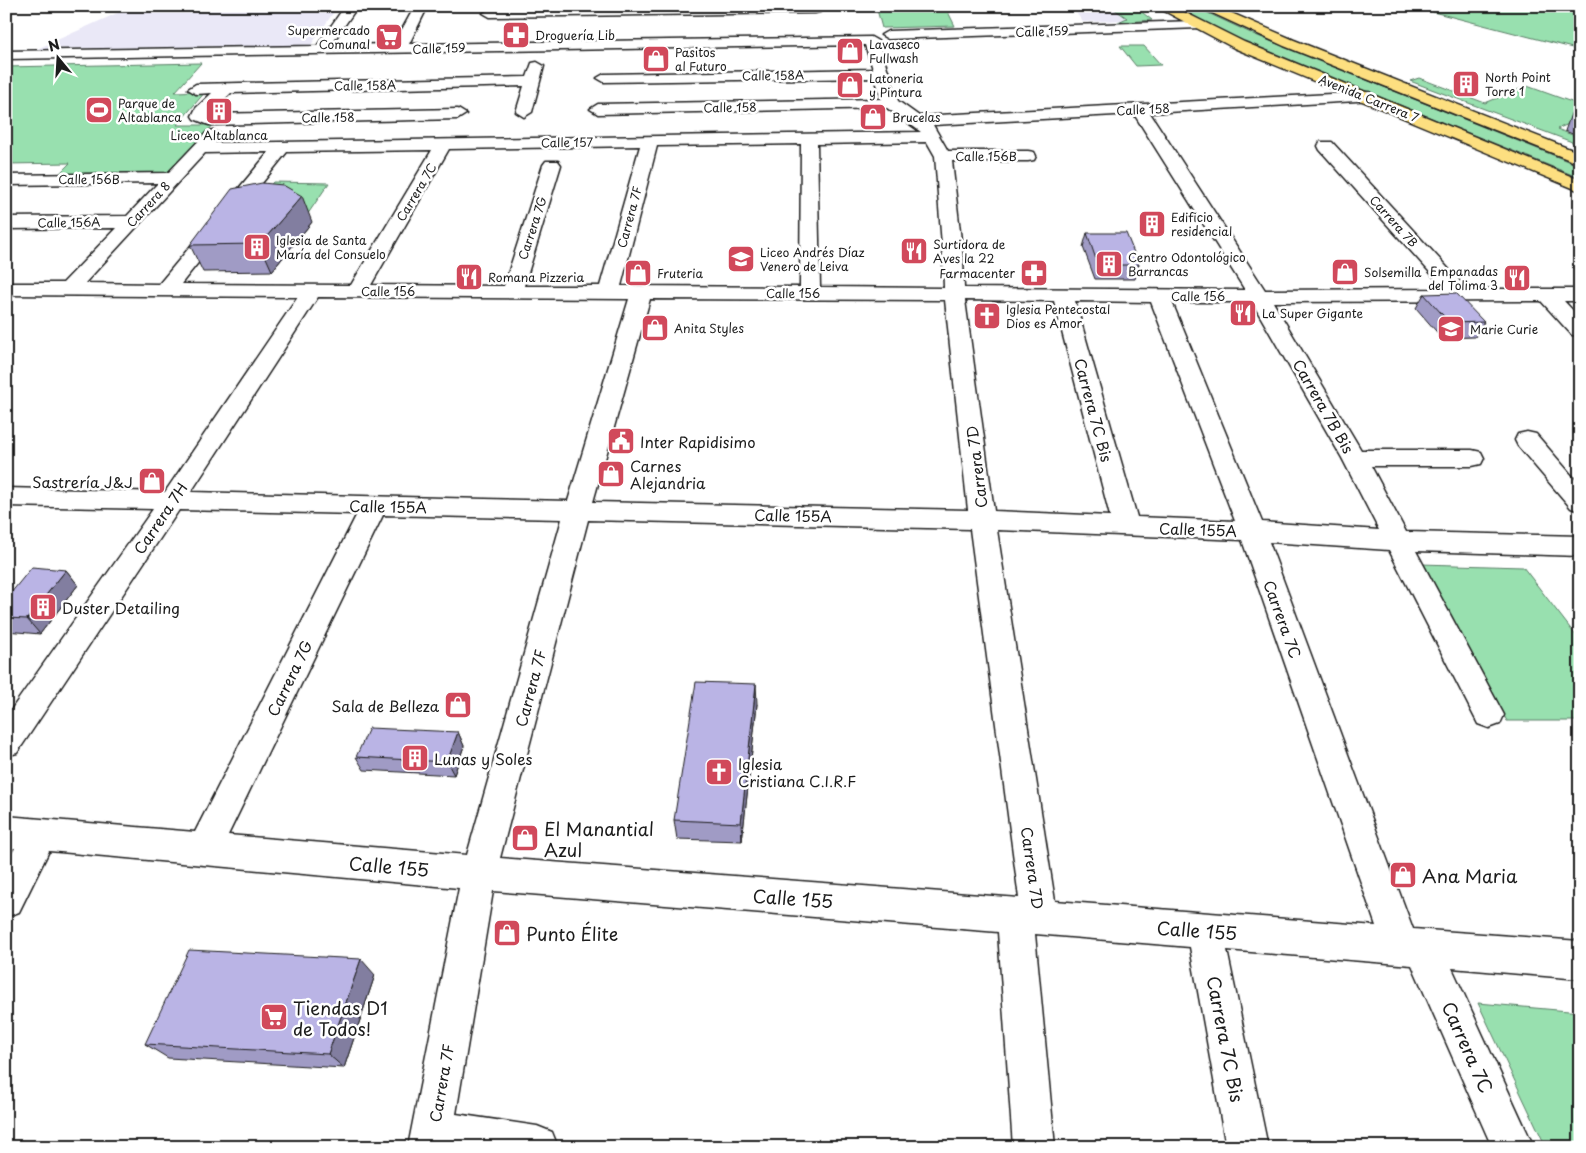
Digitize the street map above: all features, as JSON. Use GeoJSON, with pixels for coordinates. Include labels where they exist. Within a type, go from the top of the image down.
{"type":"FeatureCollection","features":[{"type":"Feature","properties":{"kind":"main road","name":"Avenida Carrera 7"},"geometry":{"type":"LineString","coordinates":[[1161,6],[1195,25],[1580,186]]}},
{"type":"Feature","properties":{"kind":"main road","name":"Avenida Carrera 7"},"geometry":{"type":"LineString","coordinates":[[1203,6],[1289,44],[1580,159]]}},
{"type":"Feature","properties":{"kind":"street"},"geometry":{"type":"LineString","coordinates":[[321,50],[352,6]]}},
{"type":"Feature","properties":{"kind":"street"},"geometry":{"type":"LineString","coordinates":[[399,49],[422,6]]}},
{"type":"Feature","properties":{"kind":"street"},"geometry":{"type":"LineString","coordinates":[[490,13],[815,8],[817,42]]}},
{"type":"Feature","properties":{"kind":"street","name":"Calle 159"},"geometry":{"type":"LineString","coordinates":[[888,35],[1195,25]]}},
{"type":"Feature","properties":{"kind":"street","name":"Calle 159"},"geometry":{"type":"LineString","coordinates":[[6,55],[871,41],[882,73]]}},
{"type":"Feature","properties":{"kind":"street"},"geometry":{"type":"LineString","coordinates":[[592,142],[610,46]]}},
{"type":"Feature","properties":{"kind":"street"},"geometry":{"type":"LineString","coordinates":[[524,112],[543,47]]}},
{"type":"Feature","properties":{"kind":"street","name":"Calle 158A"},"geometry":{"type":"LineString","coordinates":[[228,52],[196,89],[533,81]]}},
{"type":"Feature","properties":{"kind":"street"},"geometry":{"type":"LineString","coordinates":[[882,73],[891,103]]}},
{"type":"Feature","properties":{"kind":"street","name":"Calle 158A"},"geometry":{"type":"LineString","coordinates":[[604,78],[882,73]]}},
{"type":"Feature","properties":{"kind":"street","name":"Calle 158"},"geometry":{"type":"LineString","coordinates":[[226,89],[202,111],[200,116],[209,120],[458,114]]}},
{"type":"Feature","properties":{"kind":"street","name":"Calle 158"},"geometry":{"type":"LineString","coordinates":[[918,121],[1369,97]]}},
{"type":"Feature","properties":{"kind":"street","name":"Calle 158"},"geometry":{"type":"LineString","coordinates":[[598,109],[891,103]]}},
{"type":"Feature","properties":{"kind":"street","name":"Carrera 7D"},"geometry":{"type":"LineString","coordinates":[[891,103],[902,113],[927,128],[943,156],[955,294],[1027,916],[1034,1147]]}},
{"type":"Feature","properties":{"kind":"street","name":"Carrera 7B Bis"},"geometry":{"type":"LineString","coordinates":[[1140,109],[1259,296],[1354,458],[1489,715]]}},
{"type":"Feature","properties":{"kind":"street","name":"Carrera 8"},"geometry":{"type":"LineString","coordinates":[[69,289],[228,119]]}},
{"type":"Feature","properties":{"kind":"street","name":"Calle 157"},"geometry":{"type":"LineString","coordinates":[[201,148],[933,137]]}},
{"type":"Feature","properties":{"kind":"street"},"geometry":{"type":"LineString","coordinates":[[809,139],[810,294]]}},
{"type":"Feature","properties":{"kind":"street","name":"Carrera 7F"},"geometry":{"type":"LineString","coordinates":[[609,292],[650,141]]}},
{"type":"Feature","properties":{"kind":"street","name":"Carrera 7C"},"geometry":{"type":"LineString","coordinates":[[357,291],[444,144]]}},
{"type":"Feature","properties":{"kind":"street"},"geometry":{"type":"LineString","coordinates":[[165,290],[282,146]]}},
{"type":"Feature","properties":{"kind":"street","name":"Carrera 7B"},"geometry":{"type":"LineString","coordinates":[[1326,146],[1462,296]]}},
{"type":"Feature","properties":{"kind":"street","name":"Calle 156B"},"geometry":{"type":"LineString","coordinates":[[943,156],[1028,156]]}},
{"type":"Feature","properties":{"kind":"street","name":"Carrera 7G"},"geometry":{"type":"LineString","coordinates":[[512,292],[552,165]]}},
{"type":"Feature","properties":{"kind":"street","name":"Calle 156B"},"geometry":{"type":"LineString","coordinates":[[6,180],[173,178]]}},
{"type":"Feature","properties":{"kind":"street","name":"Calle 156A"},"geometry":{"type":"LineString","coordinates":[[6,223],[132,222]]}},
{"type":"Feature","properties":{"kind":"street","name":"Calle 156"},"geometry":{"type":"LineString","coordinates":[[6,289],[1259,296],[1580,294]]}},
{"type":"Feature","properties":{"kind":"street","name":"Carrera 7H"},"geometry":{"type":"LineString","coordinates":[[6,743],[172,501],[312,291]]}},
{"type":"Feature","properties":{"kind":"street","name":"Carrera 7F"},"geometry":{"type":"LineString","coordinates":[[430,1139],[479,873],[578,510],[641,293]]}},
{"type":"Feature","properties":{"kind":"street","name":"Carrera 7C Bis"},"geometry":{"type":"LineString","coordinates":[[1063,295],[1126,526]]}},
{"type":"Feature","properties":{"kind":"street","name":"Carrera 7C"},"geometry":{"type":"LineString","coordinates":[[1159,295],[1412,946],[1513,1147]]}},
{"type":"Feature","properties":{"kind":"street"},"geometry":{"type":"LineString","coordinates":[[1546,295],[1580,330]]}},
{"type":"Feature","properties":{"kind":"street"},"geometry":{"type":"LineString","coordinates":[[1526,440],[1580,502]]}},
{"type":"Feature","properties":{"kind":"street"},"geometry":{"type":"LineString","coordinates":[[1354,458],[1472,458]]}},
{"type":"Feature","properties":{"kind":"street","name":"Calle 155A"},"geometry":{"type":"LineString","coordinates":[[6,497],[982,520],[1252,531],[1399,541],[1580,546]]}},
{"type":"Feature","properties":{"kind":"street","name":"Carrera 7G"},"geometry":{"type":"LineString","coordinates":[[204,850],[374,506]]}},
{"type":"Feature","properties":{"kind":"street","name":"Calle 155"},"geometry":{"type":"LineString","coordinates":[[6,832],[479,873],[1580,960]]}},
{"type":"Feature","properties":{"kind":"street"},"geometry":{"type":"LineString","coordinates":[[6,900],[40,835]]}},
{"type":"Feature","properties":{"kind":"street","name":"Carrera 7C Bis"},"geometry":{"type":"LineString","coordinates":[[1206,930],[1247,1147]]}},
{"type":"Feature","properties":{"kind":"street"},"geometry":{"type":"LineString","coordinates":[[430,1139],[537,1147]]}},
{"type":"Feature","properties":{"kind":"shaded area"},"geometry":{"type":"Polygon","coordinates":[[[133,6],[338,6],[311,45],[37,49],[133,6]]]}},
{"type":"Feature","properties":{"kind":"shaded area"},"geometry":{"type":"Polygon","coordinates":[[[1071,6],[1110,6],[1127,18],[1125,20],[1083,22],[1071,6]]]}},
{"type":"Feature","properties":{"kind":"green space"},"geometry":{"type":"Polygon","coordinates":[[[876,6],[1061,6],[947,10],[955,26],[882,28],[876,6]]]}},
{"type":"Feature","properties":{"kind":"green space"},"geometry":{"type":"Polygon","coordinates":[[[1110,6],[1134,6],[1152,20],[1116,23],[1127,18],[1110,6]]]}},
{"type":"Feature","properties":{"kind":"green space"},"geometry":{"type":"Polygon","coordinates":[[[1175,6],[1193,6],[1253,34],[1580,166],[1580,178],[1239,40],[1175,6]]]}},
{"type":"Feature","properties":{"kind":"green space"},"geometry":{"type":"Polygon","coordinates":[[[1430,6],[1580,6],[1580,50],[1433,12],[1430,6]]]}},
{"type":"Feature","properties":{"kind":"green space"},"geometry":{"type":"Polygon","coordinates":[[[1120,46],[1144,46],[1161,65],[1136,66],[1120,46]]]}},
{"type":"Feature","properties":{"kind":"green space"},"geometry":{"type":"Polygon","coordinates":[[[201,63],[175,92],[206,91],[177,125],[213,125],[173,175],[56,177],[70,163],[6,164],[6,67],[201,63]]]}},
{"type":"Feature","properties":{"kind":"green space"},"geometry":{"type":"Polygon","coordinates":[[[1419,78],[1485,103],[1527,86],[1580,105],[1580,119],[1557,129],[1580,138],[1580,145],[1410,81],[1419,78]]]}},
{"type":"Feature","properties":{"kind":"green space"},"geometry":{"type":"Polygon","coordinates":[[[273,182],[329,183],[305,218],[243,216],[273,182]]]}},
{"type":"Feature","properties":{"kind":"green space"},"geometry":{"type":"Polygon","coordinates":[[[1421,564],[1523,567],[1580,641],[1580,721],[1507,721],[1421,564]]]}},
{"type":"Feature","properties":{"kind":"green space"},"geometry":{"type":"Polygon","coordinates":[[[1478,1003],[1580,1012],[1580,1147],[1546,1147],[1478,1003]]]}},
{"type":"Feature","properties":{"kind":"building"},"geometry":{"type":"Polygon","coordinates":[[[262,183],[283,185],[302,196],[260,244],[190,245],[232,189],[262,183]]]}},
{"type":"Feature","properties":{"kind":"building"},"geometry":{"type":"Polygon","coordinates":[[[1087,233],[1126,233],[1139,265],[1098,265],[1087,233]]]}},
{"type":"Feature","properties":{"kind":"building"},"geometry":{"type":"Polygon","coordinates":[[[1456,293],[1484,322],[1450,323],[1424,294],[1456,293]]]}},
{"type":"Feature","properties":{"kind":"building"},"geometry":{"type":"Polygon","coordinates":[[[32,567],[66,570],[27,619],[6,618],[6,599],[32,567]]]}},
{"type":"Feature","properties":{"kind":"building","name":"Iglesia Cristiana C.I.R.F"},"geometry":{"type":"Polygon","coordinates":[[[696,682],[756,684],[741,823],[674,820],[696,682]]]}},
{"type":"Feature","properties":{"kind":"building"},"geometry":{"type":"Polygon","coordinates":[[[369,728],[458,732],[447,762],[356,757],[369,728]]]}},
{"type":"Feature","properties":{"kind":"building","name":"Tiendas D1 de Todos!"},"geometry":{"type":"Polygon","coordinates":[[[189,950],[361,959],[328,1054],[145,1044],[189,950]]]}},
{"type":"Feature","properties":{"kind":"place","name":"Droguería Lib"},"geometry":{"type":"Point","coordinates":[516,35]}},
{"type":"Feature","properties":{"kind":"place","name":"Supermercado Comunal"},"geometry":{"type":"Point","coordinates":[389,37]}},
{"type":"Feature","properties":{"kind":"place","name":"Lavaseco Fullwash"},"geometry":{"type":"Point","coordinates":[850,51]}},
{"type":"Feature","properties":{"kind":"place","name":"Pasitos al Futuro"},"geometry":{"type":"Point","coordinates":[656,59]}},
{"type":"Feature","properties":{"kind":"place","name":"North Point Torre 1"},"geometry":{"type":"Point","coordinates":[1466,84]}},
{"type":"Feature","properties":{"kind":"place","name":"Latoneria y Pintura"},"geometry":{"type":"Point","coordinates":[850,85]}},
{"type":"Feature","properties":{"kind":"place","name":"Parque de Altablanca"},"geometry":{"type":"Point","coordinates":[99,110]}},
{"type":"Feature","properties":{"kind":"place","name":"Liceo Altablanca"},"geometry":{"type":"Point","coordinates":[219,111]}},
{"type":"Feature","properties":{"kind":"place","name":"Brucelas"},"geometry":{"type":"Point","coordinates":[873,117]}},
{"type":"Feature","properties":{"kind":"place","name":"Edificio residencial"},"geometry":{"type":"Point","coordinates":[1152,224]}},
{"type":"Feature","properties":{"kind":"place","name":"Iglesia de Santa María del Consuelo"},"geometry":{"type":"Point","coordinates":[257,247]}},
{"type":"Feature","properties":{"kind":"place","name":"Surtidora de Aves la 22"},"geometry":{"type":"Point","coordinates":[914,251]}},
{"type":"Feature","properties":{"kind":"place","name":"Liceo Andrés Díaz Venero de Leiva"},"geometry":{"type":"Point","coordinates":[741,259]}},
{"type":"Feature","properties":{"kind":"place","name":"Centro Odontológico Barrancas"},"geometry":{"type":"Point","coordinates":[1109,264]}},
{"type":"Feature","properties":{"kind":"place","name":"Solsemilla"},"geometry":{"type":"Point","coordinates":[1345,272]}},
{"type":"Feature","properties":{"kind":"place","name":"Fruteria"},"geometry":{"type":"Point","coordinates":[638,273]}},
{"type":"Feature","properties":{"kind":"place","name":"Farmacenter"},"geometry":{"type":"Point","coordinates":[1034,273]}},
{"type":"Feature","properties":{"kind":"place","name":"Romana Pizzeria"},"geometry":{"type":"Point","coordinates":[469,277]}},
{"type":"Feature","properties":{"kind":"place","name":"Empanadas del Tolima 3"},"geometry":{"type":"Point","coordinates":[1517,278]}},
{"type":"Feature","properties":{"kind":"place","name":"La Super Gigante"},"geometry":{"type":"Point","coordinates":[1243,313]}},
{"type":"Feature","properties":{"kind":"place","name":"Iglesia Pentecostal Dios es Amor"},"geometry":{"type":"Point","coordinates":[987,316]}},
{"type":"Feature","properties":{"kind":"place","name":"Anita Styles"},"geometry":{"type":"Point","coordinates":[655,328]}},
{"type":"Feature","properties":{"kind":"place","name":"Marie Curie"},"geometry":{"type":"Point","coordinates":[1451,329]}},
{"type":"Feature","properties":{"kind":"place","name":"Inter Rapidisimo"},"geometry":{"type":"Point","coordinates":[621,441]}},
{"type":"Feature","properties":{"kind":"place","name":"Carnes Alejandria"},"geometry":{"type":"Point","coordinates":[611,474]}},
{"type":"Feature","properties":{"kind":"place","name":"Sastrería J&J"},"geometry":{"type":"Point","coordinates":[152,481]}},
{"type":"Feature","properties":{"kind":"place","name":"Duster Detailing"},"geometry":{"type":"Point","coordinates":[43,607]}},
{"type":"Feature","properties":{"kind":"place","name":"Sala de Belleza"},"geometry":{"type":"Point","coordinates":[458,705]}},
{"type":"Feature","properties":{"kind":"place","name":"Lunas y Soles"},"geometry":{"type":"Point","coordinates":[415,758]}},
{"type":"Feature","properties":{"kind":"place","name":"Iglesia Cristiana C.I.R.F"},"geometry":{"type":"Point","coordinates":[719,772]}},
{"type":"Feature","properties":{"kind":"place","name":"El Manantial Azul"},"geometry":{"type":"Point","coordinates":[525,838]}},
{"type":"Feature","properties":{"kind":"place","name":"Ana Maria"},"geometry":{"type":"Point","coordinates":[1403,875]}},
{"type":"Feature","properties":{"kind":"place","name":"Punto Élite"},"geometry":{"type":"Point","coordinates":[507,933]}},
{"type":"Feature","properties":{"kind":"place","name":"Tiendas D1 de Todos!"},"geometry":{"type":"Point","coordinates":[274,1017]}}]}
